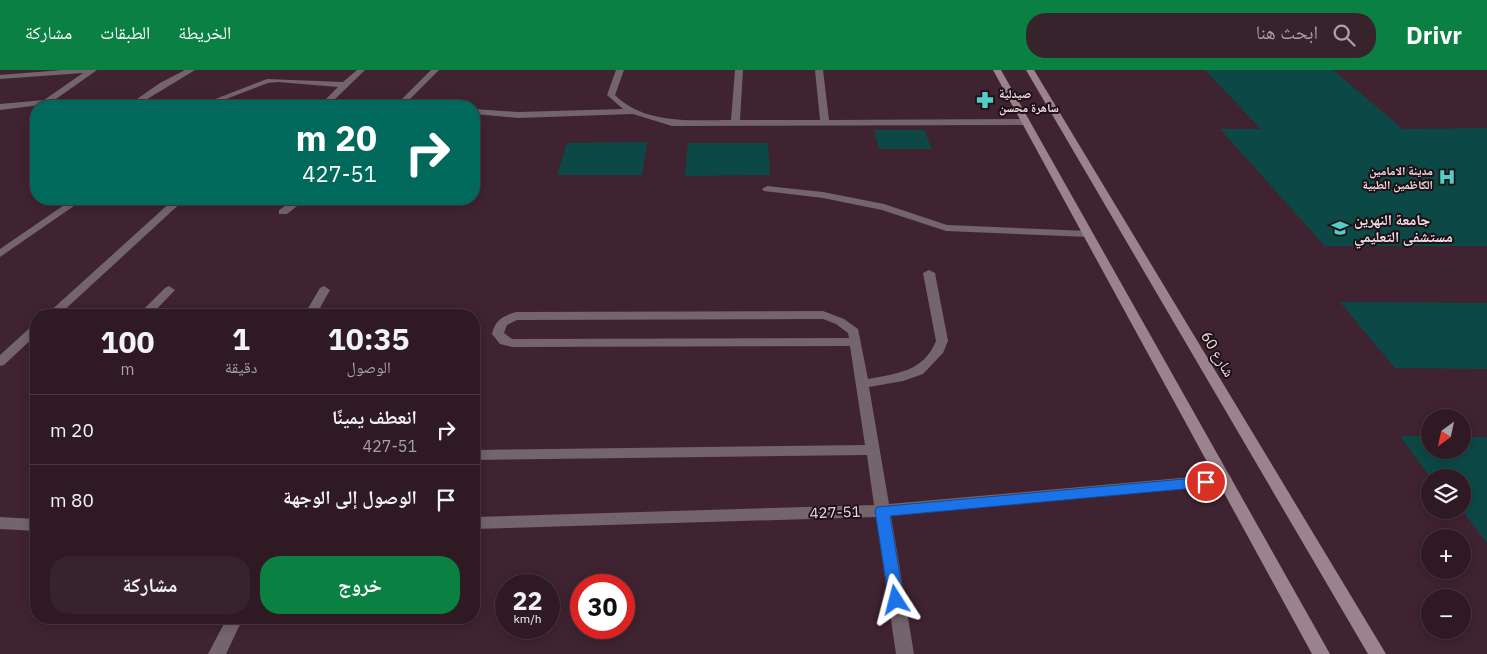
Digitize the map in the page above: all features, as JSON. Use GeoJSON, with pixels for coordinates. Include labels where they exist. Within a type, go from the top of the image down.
{"type":"FeatureCollection","features":[{"type":"Feature","properties":{"kind":"street"},"geometry":{"type":"LineString","coordinates":[[0,77],[93,70]]}},
{"type":"Feature","properties":{"kind":"street"},"geometry":{"type":"LineString","coordinates":[[49,100],[93,70]]}},
{"type":"Feature","properties":{"kind":"street"},"geometry":{"type":"LineString","coordinates":[[140,100],[163,84],[191,70]]}},
{"type":"Feature","properties":{"kind":"street"},"geometry":{"type":"LineString","coordinates":[[329,100],[361,70]]}},
{"type":"Feature","properties":{"kind":"street"},"geometry":{"type":"LineString","coordinates":[[405,100],[435,70]]}},
{"type":"Feature","properties":{"kind":"street"},"geometry":{"type":"LineString","coordinates":[[620,70],[611,95],[620,104],[672,123],[1026,122]]}},
{"type":"Feature","properties":{"kind":"street"},"geometry":{"type":"LineString","coordinates":[[735,124],[739,70]]}},
{"type":"Feature","properties":{"kind":"street"},"geometry":{"type":"LineString","coordinates":[[819,70],[825,124]]}},
{"type":"Feature","properties":{"kind":"street"},"geometry":{"type":"LineString","coordinates":[[997,70],[1225,480],[1316,650]]}},
{"type":"Feature","properties":{"kind":"street","name":"شارع 60"},"geometry":{"type":"LineString","coordinates":[[1030,70],[1377,654]]}},
{"type":"Feature","properties":{"kind":"street"},"geometry":{"type":"LineString","coordinates":[[217,100],[267,81],[345,85]]}},
{"type":"Feature","properties":{"kind":"street"},"geometry":{"type":"LineString","coordinates":[[0,107],[30,104]]}},
{"type":"Feature","properties":{"kind":"street"},"geometry":{"type":"LineString","coordinates":[[480,112],[518,115],[636,111]]}},
{"type":"Feature","properties":{"kind":"street"},"geometry":{"type":"LineString","coordinates":[[768,189],[823,195],[884,207],[946,228],[1088,234]]}},
{"type":"Feature","properties":{"kind":"street"},"geometry":{"type":"LineString","coordinates":[[0,254],[70,205]]}},
{"type":"Feature","properties":{"kind":"street"},"geometry":{"type":"LineString","coordinates":[[59,309],[173,205]]}},
{"type":"Feature","properties":{"kind":"street"},"geometry":{"type":"LineString","coordinates":[[284,212],[293,205]]}},
{"type":"Feature","properties":{"kind":"street"},"geometry":{"type":"LineString","coordinates":[[862,384],[903,377],[919,371],[937,353],[942,341],[929,273]]}},
{"type":"Feature","properties":{"kind":"street"},"geometry":{"type":"LineString","coordinates":[[150,309],[169,290]]}},
{"type":"Feature","properties":{"kind":"street"},"geometry":{"type":"LineString","coordinates":[[313,309],[324,290]]}},
{"type":"Feature","properties":{"kind":"street"},"geometry":{"type":"LineString","coordinates":[[856,342],[512,343],[504,341],[498,334],[499,326],[506,319],[516,316],[823,314],[834,317],[847,325],[854,332],[856,342],[905,654]]}},
{"type":"Feature","properties":{"kind":"street"},"geometry":{"type":"LineString","coordinates":[[0,362],[30,334]]}},
{"type":"Feature","properties":{"kind":"street"},"geometry":{"type":"LineString","coordinates":[[480,455],[872,450]]}},
{"type":"Feature","properties":{"kind":"street","name":"427-51"},"geometry":{"type":"LineString","coordinates":[[480,524],[882,511],[1225,480]]}},
{"type":"Feature","properties":{"kind":"street"},"geometry":{"type":"LineString","coordinates":[[0,524],[30,525]]}},
{"type":"Feature","properties":{"kind":"street"},"geometry":{"type":"LineString","coordinates":[[218,654],[232,624]]}},
{"type":"Feature","properties":{"kind":"building"},"geometry":{"type":"Polygon","coordinates":[[[1205,70],[1333,70],[1403,129],[1487,128],[1487,246],[1325,246],[1220,129],[1261,129],[1205,70]]]}},
{"type":"Feature","properties":{"kind":"building"},"geometry":{"type":"Polygon","coordinates":[[[874,130],[924,130],[932,149],[879,149],[874,130]]]}},
{"type":"Feature","properties":{"kind":"building"},"geometry":{"type":"Polygon","coordinates":[[[647,142],[642,175],[557,175],[567,143],[647,142]]]}},
{"type":"Feature","properties":{"kind":"building"},"geometry":{"type":"Polygon","coordinates":[[[688,143],[768,143],[770,175],[685,176],[688,143]]]}},
{"type":"Feature","properties":{"kind":"building"},"geometry":{"type":"Polygon","coordinates":[[[1340,302],[1487,303],[1487,369],[1395,368],[1340,302]]]}},
{"type":"Feature","properties":{"kind":"building"},"geometry":{"type":"Polygon","coordinates":[[[1400,436],[1421,436],[1421,459],[1471,459],[1471,437],[1487,437],[1487,543],[1469,519],[1471,519],[1471,469],[1424,469],[1400,436]]]}},
{"type":"Feature","properties":{"kind":"place","name":"صيدلية ساهرة محسن"},"geometry":{"type":"Point","coordinates":[985,100]}},
{"type":"Feature","properties":{"kind":"place","name":"مدينة الامامين الكاظمين الطبية"},"geometry":{"type":"Point","coordinates":[1447,177]}},
{"type":"Feature","properties":{"kind":"place","name":"جامعة النهرين مستشفى التعليمي"},"geometry":{"type":"Point","coordinates":[1340,228]}},
{"type":"Feature","properties":{"kind":"route"},"geometry":{"type":"LineString","coordinates":[[896,600],[882,511],[1206,482]]}}]}
